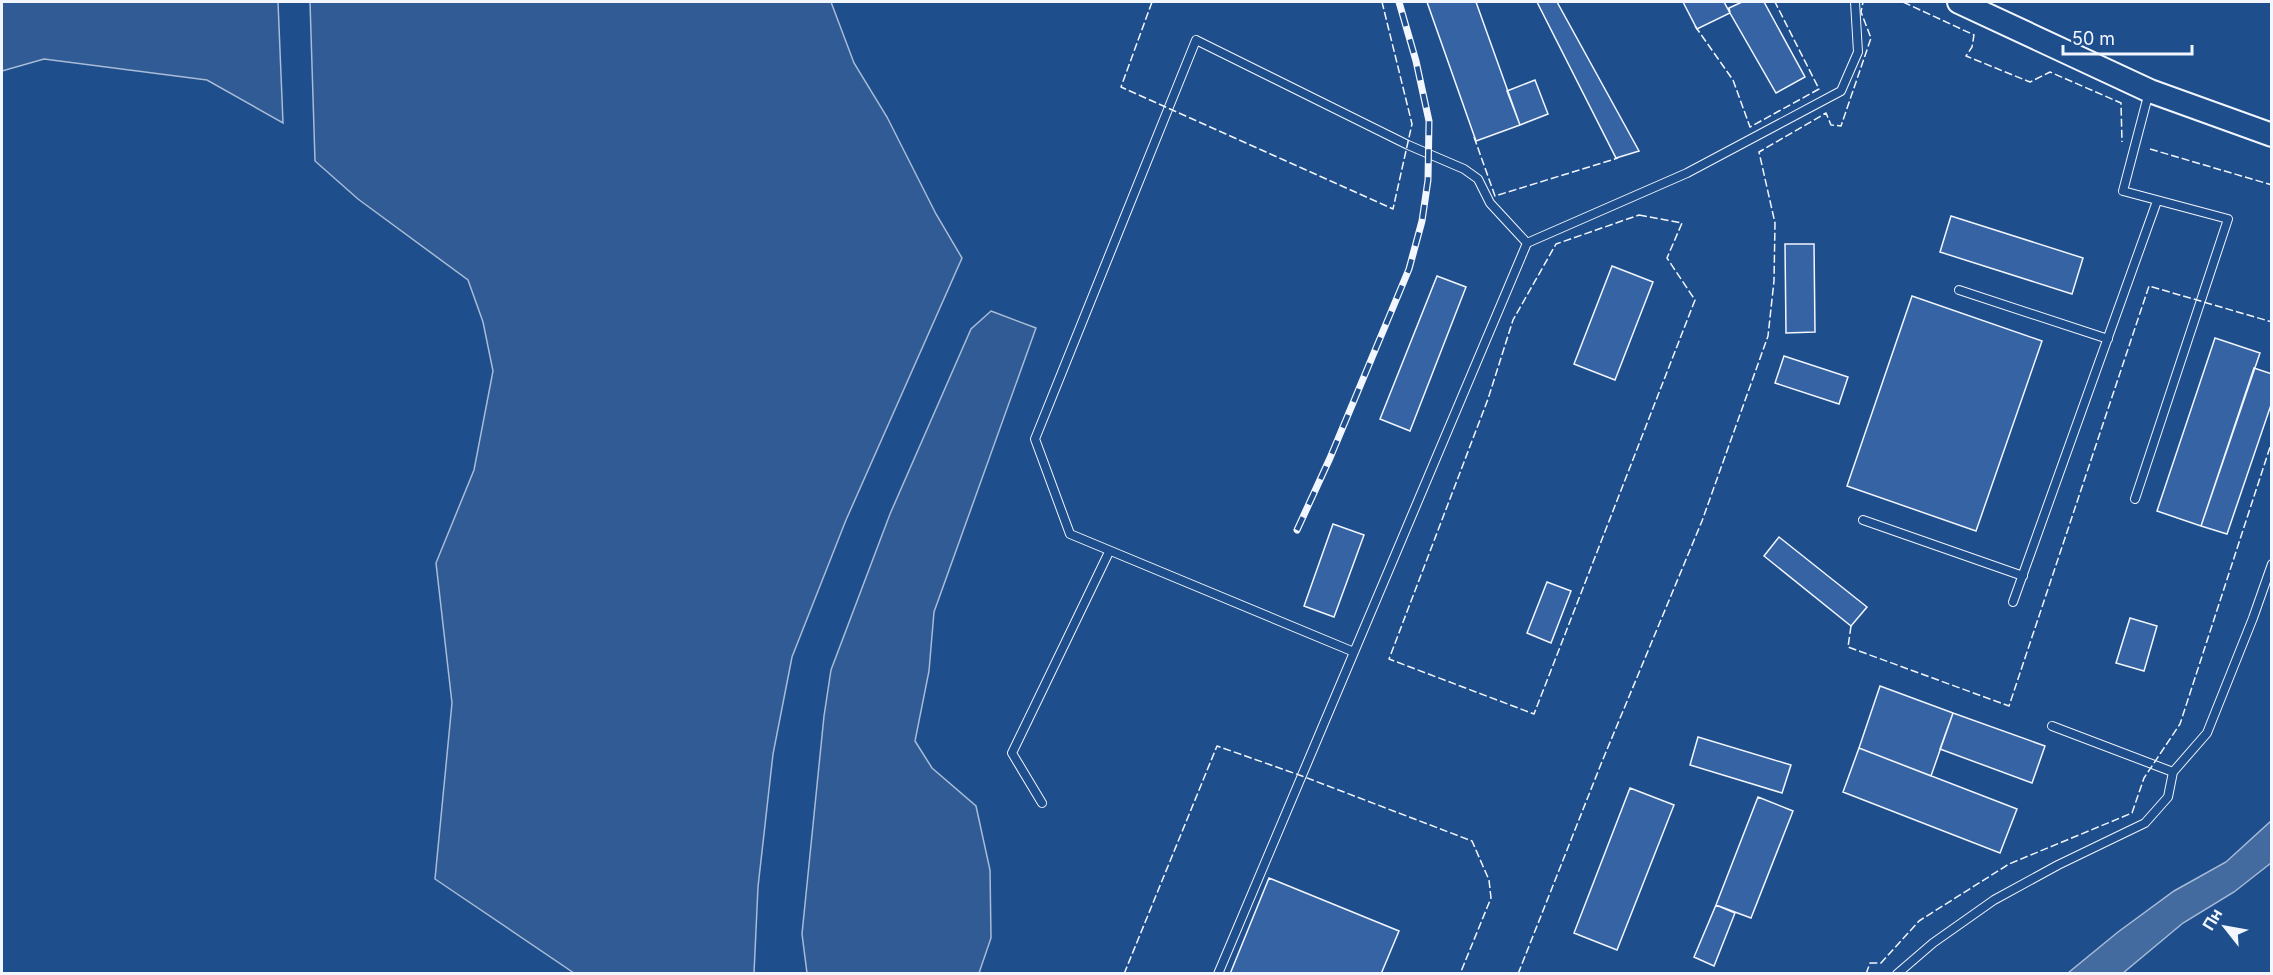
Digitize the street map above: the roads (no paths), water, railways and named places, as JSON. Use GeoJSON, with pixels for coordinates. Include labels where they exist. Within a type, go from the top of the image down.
{"type":"FeatureCollection","features":[{"type":"Feature","properties":{"kind":"street"},"geometry":{"type":"LineString","coordinates":[[1959,2],[2150,91],[2271,135]]}},
{"type":"Feature","properties":{"kind":"lane"},"geometry":{"type":"LineString","coordinates":[[1218,974],[1527,243],[1687,173],[1840,91],[1858,52],[1855,2]]}},
{"type":"Feature","properties":{"kind":"lane"},"geometry":{"type":"LineString","coordinates":[[1354,652],[1070,534],[1035,439],[1196,40],[1408,145],[1464,169],[1478,179],[1490,203],[1527,243]]}},
{"type":"Feature","properties":{"kind":"lane"},"geometry":{"type":"LineString","coordinates":[[2135,499],[2228,219],[2123,191],[2150,91]]}},
{"type":"Feature","properties":{"kind":"lane"},"geometry":{"type":"LineString","coordinates":[[2013,602],[2157,201]]}},
{"type":"Feature","properties":{"kind":"lane"},"geometry":{"type":"LineString","coordinates":[[1959,290],[2108,339]]}},
{"type":"Feature","properties":{"kind":"lane"},"geometry":{"type":"LineString","coordinates":[[1863,520],[2023,576]]}},
{"type":"Feature","properties":{"kind":"lane"},"geometry":{"type":"LineString","coordinates":[[1042,803],[1012,753],[1109,552]]}},
{"type":"Feature","properties":{"kind":"lane"},"geometry":{"type":"LineString","coordinates":[[1898,974],[1934,943],[1994,900],[2058,865],[2145,823],[2168,797],[2173,772],[2207,733],[2253,618],[2271,564]]}},
{"type":"Feature","properties":{"kind":"lane"},"geometry":{"type":"LineString","coordinates":[[2052,726],[2173,772]]}},
{"type":"Feature","properties":{"kind":"railway"},"geometry":{"type":"LineString","coordinates":[[1297,530],[1330,458],[1409,269],[1422,221],[1428,180],[1429,121],[1416,61],[1399,2]]}}]}
